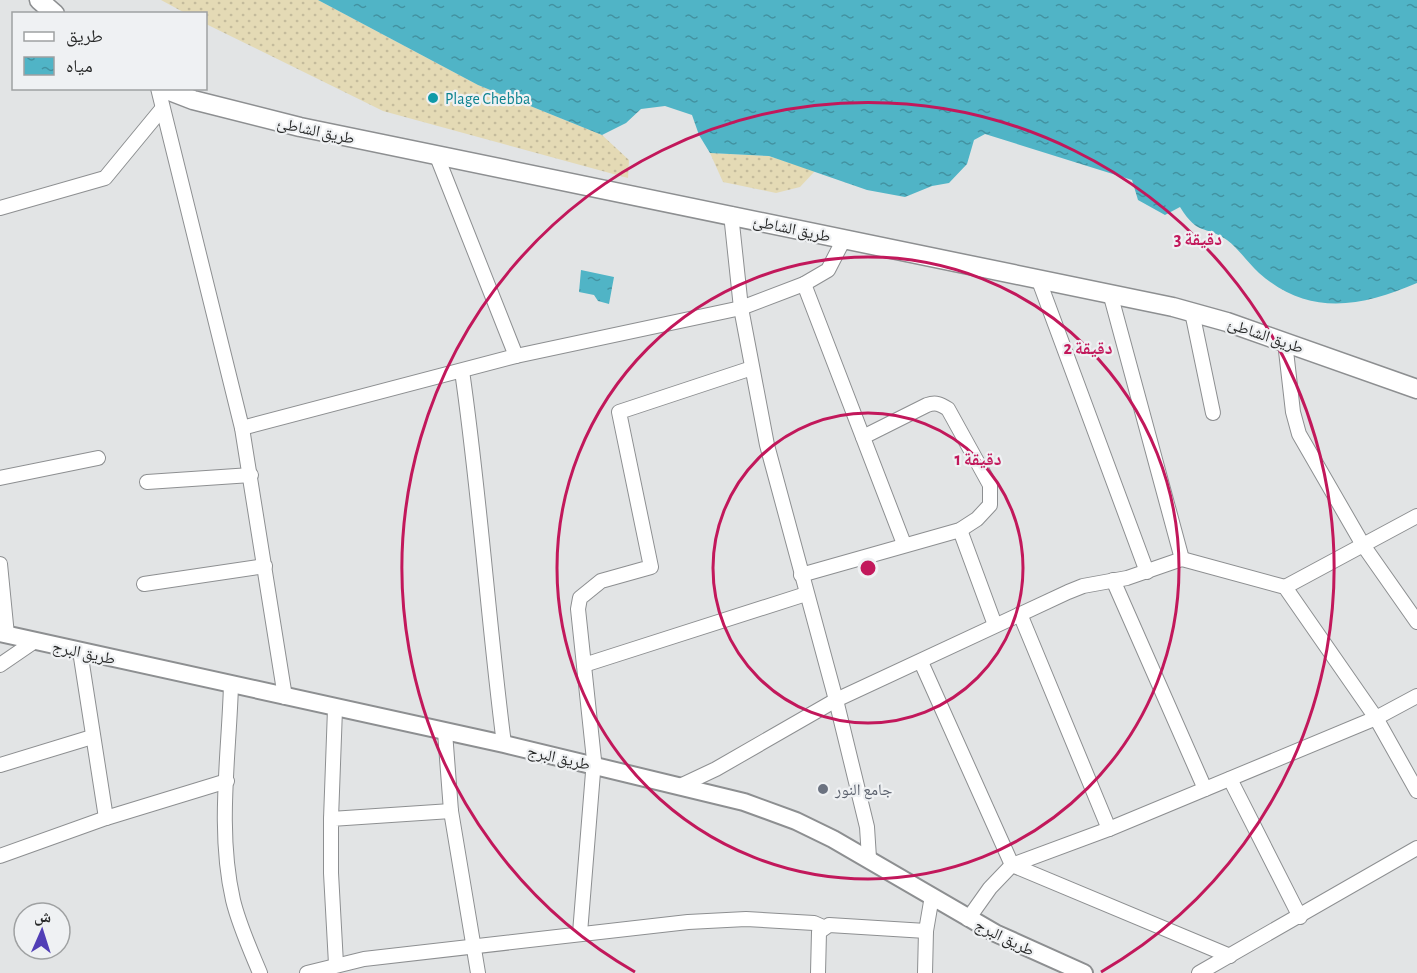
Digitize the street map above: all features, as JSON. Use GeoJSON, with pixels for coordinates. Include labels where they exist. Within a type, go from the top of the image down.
{"type":"FeatureCollection","features":[{"type":"Feature","properties":{"kind":"main road"},"geometry":{"type":"LineString","coordinates":[[39,0],[53,12]]}},
{"type":"Feature","properties":{"kind":"main road","name":"طريق الشاطئ"},"geometry":{"type":"LineString","coordinates":[[166,90],[193,100],[300,127],[731,214],[1192,312],[1417,389]]}},
{"type":"Feature","properties":{"kind":"street"},"geometry":{"type":"LineString","coordinates":[[160,90],[161,110],[208,285],[242,428],[285,697]]}},
{"type":"Feature","properties":{"kind":"street"},"geometry":{"type":"LineString","coordinates":[[0,208],[105,178],[161,110]]}},
{"type":"Feature","properties":{"kind":"street"},"geometry":{"type":"LineString","coordinates":[[436,154],[516,356]]}},
{"type":"Feature","properties":{"kind":"street"},"geometry":{"type":"LineString","coordinates":[[731,214],[741,308],[767,446],[836,700],[867,827],[869,858]]}},
{"type":"Feature","properties":{"kind":"street"},"geometry":{"type":"LineString","coordinates":[[242,428],[516,356],[741,308],[804,284],[828,270],[844,239]]}},
{"type":"Feature","properties":{"kind":"street"},"geometry":{"type":"LineString","coordinates":[[1038,279],[1147,572]]}},
{"type":"Feature","properties":{"kind":"street"},"geometry":{"type":"LineString","coordinates":[[804,284],[904,544]]}},
{"type":"Feature","properties":{"kind":"street"},"geometry":{"type":"LineString","coordinates":[[1110,294],[1182,559]]}},
{"type":"Feature","properties":{"kind":"street"},"geometry":{"type":"LineString","coordinates":[[1192,312],[1214,413]]}},
{"type":"Feature","properties":{"kind":"street"},"geometry":{"type":"LineString","coordinates":[[1284,342],[1293,412],[1299,434],[1363,545],[1417,622]]}},
{"type":"Feature","properties":{"kind":"street"},"geometry":{"type":"LineString","coordinates":[[580,933],[594,765],[584,665],[577,624],[580,598],[601,581],[651,567],[619,412],[752,368]]}},
{"type":"Feature","properties":{"kind":"street"},"geometry":{"type":"LineString","coordinates":[[462,371],[474,451],[484,573],[504,744]]}},
{"type":"Feature","properties":{"kind":"street"},"geometry":{"type":"LineString","coordinates":[[801,575],[960,530],[977,519],[990,505],[992,496],[990,485],[948,409],[934,402],[863,437]]}},
{"type":"Feature","properties":{"kind":"street"},"geometry":{"type":"LineString","coordinates":[[0,477],[98,458]]}},
{"type":"Feature","properties":{"kind":"street"},"geometry":{"type":"LineString","coordinates":[[147,483],[251,475]]}},
{"type":"Feature","properties":{"kind":"street"},"geometry":{"type":"LineString","coordinates":[[1285,586],[1417,516]]}},
{"type":"Feature","properties":{"kind":"street"},"geometry":{"type":"LineString","coordinates":[[960,530],[995,625]]}},
{"type":"Feature","properties":{"kind":"street"},"geometry":{"type":"LineString","coordinates":[[682,785],[716,769],[836,700],[921,662],[995,625],[1083,586],[1147,572],[1182,559],[1285,586],[1376,718],[1417,791]]}},
{"type":"Feature","properties":{"kind":"street"},"geometry":{"type":"LineString","coordinates":[[0,564],[4,634]]}},
{"type":"Feature","properties":{"kind":"street"},"geometry":{"type":"LineString","coordinates":[[144,584],[265,566]]}},
{"type":"Feature","properties":{"kind":"street"},"geometry":{"type":"LineString","coordinates":[[1113,580],[1205,789]]}},
{"type":"Feature","properties":{"kind":"street"},"geometry":{"type":"LineString","coordinates":[[584,665],[806,594]]}},
{"type":"Feature","properties":{"kind":"street"},"geometry":{"type":"LineString","coordinates":[[1020,614],[1109,829]]}},
{"type":"Feature","properties":{"kind":"street","name":"طريق البرج"},"geometry":{"type":"LineString","coordinates":[[4,634],[335,709],[504,744],[682,785],[744,802],[796,821],[869,858],[968,919],[1084,973]]}},
{"type":"Feature","properties":{"kind":"street"},"geometry":{"type":"LineString","coordinates":[[0,665],[35,641]]}},
{"type":"Feature","properties":{"kind":"street"},"geometry":{"type":"LineString","coordinates":[[80,651],[106,818]]}},
{"type":"Feature","properties":{"kind":"street"},"geometry":{"type":"LineString","coordinates":[[921,662],[1012,865],[1230,956]]}},
{"type":"Feature","properties":{"kind":"street"},"geometry":{"type":"LineString","coordinates":[[231,684],[224,838],[232,897],[260,973]]}},
{"type":"Feature","properties":{"kind":"street"},"geometry":{"type":"LineString","coordinates":[[968,919],[990,888],[1012,865],[1109,829],[1376,718],[1417,696]]}},
{"type":"Feature","properties":{"kind":"street"},"geometry":{"type":"LineString","coordinates":[[335,709],[331,873],[336,964]]}},
{"type":"Feature","properties":{"kind":"street"},"geometry":{"type":"LineString","coordinates":[[445,732],[451,811],[478,973]]}},
{"type":"Feature","properties":{"kind":"street"},"geometry":{"type":"LineString","coordinates":[[0,765],[92,737]]}},
{"type":"Feature","properties":{"kind":"street"},"geometry":{"type":"LineString","coordinates":[[1230,778],[1300,917]]}},
{"type":"Feature","properties":{"kind":"street"},"geometry":{"type":"LineString","coordinates":[[0,856],[106,818],[227,781]]}},
{"type":"Feature","properties":{"kind":"street"},"geometry":{"type":"LineString","coordinates":[[331,819],[451,811]]}},
{"type":"Feature","properties":{"kind":"street"},"geometry":{"type":"LineString","coordinates":[[1199,973],[1417,848]]}},
{"type":"Feature","properties":{"kind":"street"},"geometry":{"type":"LineString","coordinates":[[925,973],[926,931],[932,896]]}},
{"type":"Feature","properties":{"kind":"street"},"geometry":{"type":"LineString","coordinates":[[307,973],[336,964],[580,933],[746,919],[813,922],[823,927]]}},
{"type":"Feature","properties":{"kind":"street"},"geometry":{"type":"LineString","coordinates":[[818,973],[819,932],[823,927],[829,925],[926,931]]}},
{"type":"Feature","properties":{"kind":"sand","name":"Plage Chebba"},"geometry":{"type":"Polygon","coordinates":[[[161,0],[318,0],[478,85],[602,135],[629,160],[628,178],[383,111],[207,24],[207,12],[183,12],[161,0]]]}},
{"type":"Feature","properties":{"kind":"sand"},"geometry":{"type":"Polygon","coordinates":[[[710,153],[769,156],[815,171],[800,187],[776,193],[723,182],[710,153]]]}},
{"type":"Feature","properties":{"kind":"water"},"geometry":{"type":"Polygon","coordinates":[[[318,0],[1417,0],[1417,283],[1376,298],[1356,302],[1336,304],[1316,302],[1297,296],[1278,287],[1259,273],[1227,240],[1192,223],[1180,207],[1165,215],[1138,200],[1132,180],[985,134],[974,140],[967,164],[949,183],[932,186],[905,197],[867,190],[769,156],[710,153],[699,135],[692,115],[665,106],[641,109],[626,123],[602,135],[478,85],[318,0]]]}},
{"type":"Feature","properties":{"kind":"water"},"geometry":{"type":"Polygon","coordinates":[[[581,270],[614,277],[609,304],[598,301],[594,295],[579,292],[581,270]]]}},
{"type":"Feature","properties":{"kind":"place","name":"Plage Chebba"},"geometry":{"type":"Point","coordinates":[433,98]}},
{"type":"Feature","properties":{"kind":"place","name":"جامع النور"},"geometry":{"type":"Point","coordinates":[823,789]}}]}
